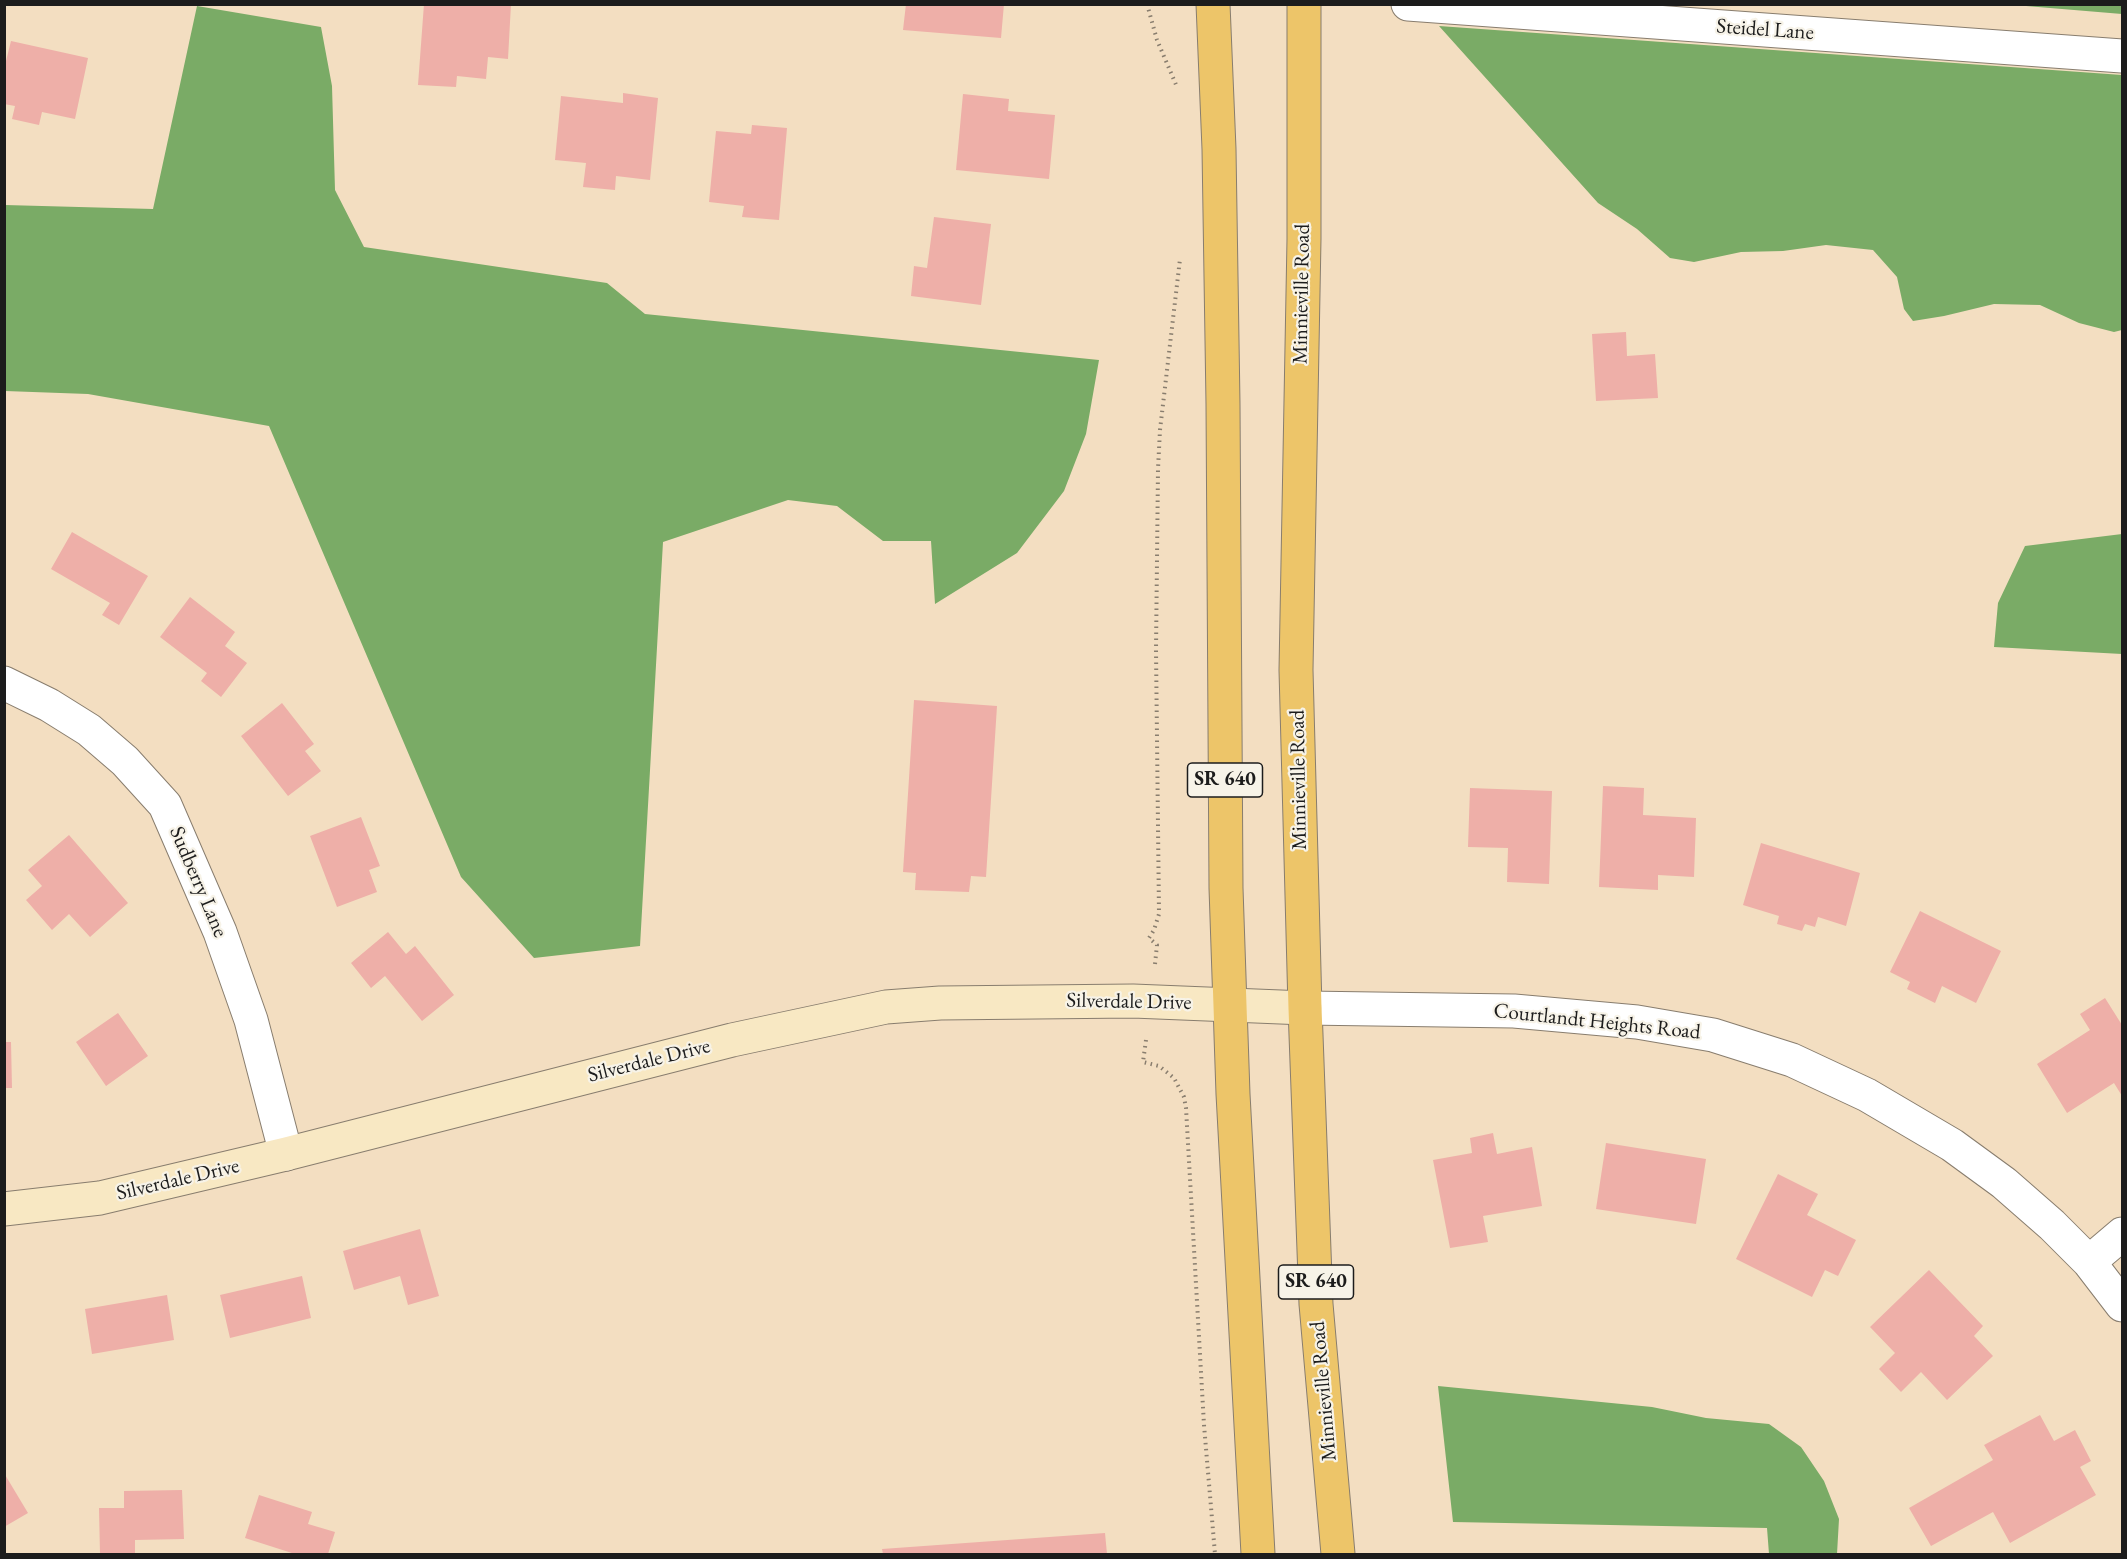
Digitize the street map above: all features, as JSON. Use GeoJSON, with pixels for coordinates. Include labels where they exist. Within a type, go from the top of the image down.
{"type":"FeatureCollection","features":[{"type":"Feature","properties":{"kind":"main road","name":"SR 640"},"geometry":{"type":"LineString","coordinates":[[1213,4],[1219,149],[1223,415],[1226,888],[1233,1094],[1258,1554]]}},
{"type":"Feature","properties":{"kind":"main road","name":"Minnieville Road"},"geometry":{"type":"LineString","coordinates":[[1304,4],[1304,228],[1296,670],[1316,1304],[1338,1554]]}},
{"type":"Feature","properties":{"kind":"street","name":"Steidel Lane"},"geometry":{"type":"LineString","coordinates":[[1408,4],[2122,56]]}},
{"type":"Feature","properties":{"kind":"street","name":"Sudberry Lane"},"geometry":{"type":"LineString","coordinates":[[4,683],[50,705],[88,730],[125,761],[165,805],[220,932],[236,976],[251,1020],[286,1154]]}},
{"type":"Feature","properties":{"kind":"street","name":"Silverdale Drive"},"geometry":{"type":"LineString","coordinates":[[4,1209],[100,1198],[286,1154],[732,1040],[886,1007],[940,1003],[1133,1001],[1305,1008]]}},
{"type":"Feature","properties":{"kind":"street","name":"Courtlandt Heights Road"},"geometry":{"type":"LineString","coordinates":[[1305,1008],[1514,1011],[1637,1022],[1713,1035],[1792,1060],[1867,1095],[1952,1145],[2004,1183],[2052,1225],[2089,1262],[2122,1305]]}},
{"type":"Feature","properties":{"kind":"street"},"geometry":{"type":"LineString","coordinates":[[2089,1262],[2122,1234]]}},
{"type":"Feature","properties":{"kind":"path"},"geometry":{"type":"LineString","coordinates":[[1147,4],[1157,40],[1179,94]]}},
{"type":"Feature","properties":{"kind":"path"},"geometry":{"type":"LineString","coordinates":[[1157,945],[1149,939],[1159,914],[1156,650],[1158,469],[1160,430],[1181,252]]}},
{"type":"Feature","properties":{"kind":"path"},"geometry":{"type":"LineString","coordinates":[[1145,1051],[1143,1062],[1159,1066],[1174,1078],[1184,1097],[1186,1108],[1204,1425],[1215,1554]]}},
{"type":"Feature","properties":{"kind":"green space"},"geometry":{"type":"Polygon","coordinates":[[[2014,5],[2122,5],[2122,14],[2014,5]]]}},
{"type":"Feature","properties":{"kind":"green space"},"geometry":{"type":"Polygon","coordinates":[[[197,6],[321,27],[332,86],[335,190],[364,247],[607,283],[645,314],[1099,360],[1086,434],[1064,491],[1017,553],[935,604],[931,541],[883,541],[837,506],[788,500],[663,542],[640,946],[534,958],[461,877],[269,426],[88,394],[5,391],[5,205],[153,209],[197,6]]]}},
{"type":"Feature","properties":{"kind":"green space"},"geometry":{"type":"Polygon","coordinates":[[[1439,26],[2122,75],[2122,330],[2114,332],[2079,323],[2040,305],[1994,304],[1913,321],[1904,309],[1897,277],[1873,250],[1826,245],[1783,251],[1741,252],[1694,262],[1670,258],[1637,229],[1598,203],[1439,26]]]}},
{"type":"Feature","properties":{"kind":"green space"},"geometry":{"type":"Polygon","coordinates":[[[2122,534],[2122,654],[1994,647],[1998,603],[2025,546],[2122,534]]]}},
{"type":"Feature","properties":{"kind":"green space"},"geometry":{"type":"Polygon","coordinates":[[[1438,1386],[1652,1407],[1706,1418],[1769,1424],[1801,1447],[1824,1481],[1839,1519],[1837,1554],[1769,1554],[1767,1528],[1453,1522],[1438,1386]]]}},
{"type":"Feature","properties":{"kind":"building"},"geometry":{"type":"Polygon","coordinates":[[[424,4],[511,4],[508,59],[488,57],[486,79],[457,76],[456,87],[418,85],[424,4]]]}},
{"type":"Feature","properties":{"kind":"building"},"geometry":{"type":"Polygon","coordinates":[[[906,4],[1004,4],[1001,38],[903,30],[906,4]]]}},
{"type":"Feature","properties":{"kind":"building"},"geometry":{"type":"Polygon","coordinates":[[[11,41],[88,58],[75,119],[42,112],[39,125],[12,119],[15,106],[4,104],[4,69],[11,41]]]}},
{"type":"Feature","properties":{"kind":"building"},"geometry":{"type":"Polygon","coordinates":[[[623,93],[658,98],[650,180],[616,176],[615,190],[583,187],[586,163],[555,160],[561,96],[623,103],[623,93]]]}},
{"type":"Feature","properties":{"kind":"building"},"geometry":{"type":"Polygon","coordinates":[[[963,94],[1009,99],[1008,111],[1055,115],[1049,179],[956,170],[963,94]]]}},
{"type":"Feature","properties":{"kind":"building"},"geometry":{"type":"Polygon","coordinates":[[[752,125],[787,128],[779,220],[742,217],[744,206],[709,202],[716,131],[751,134],[752,125]]]}},
{"type":"Feature","properties":{"kind":"building"},"geometry":{"type":"Polygon","coordinates":[[[934,217],[991,224],[981,305],[911,296],[914,266],[927,268],[934,217]]]}},
{"type":"Feature","properties":{"kind":"building"},"geometry":{"type":"Polygon","coordinates":[[[1626,332],[1627,356],[1655,354],[1658,398],[1596,401],[1592,334],[1626,332]]]}},
{"type":"Feature","properties":{"kind":"building"},"geometry":{"type":"Polygon","coordinates":[[[72,532],[148,576],[119,625],[102,615],[110,603],[51,569],[72,532]]]}},
{"type":"Feature","properties":{"kind":"building"},"geometry":{"type":"Polygon","coordinates":[[[190,597],[235,632],[225,646],[247,663],[221,697],[201,681],[207,673],[160,637],[190,597]]]}},
{"type":"Feature","properties":{"kind":"building"},"geometry":{"type":"Polygon","coordinates":[[[914,700],[997,706],[986,877],[971,876],[969,892],[915,890],[916,873],[903,872],[914,700]]]}},
{"type":"Feature","properties":{"kind":"building"},"geometry":{"type":"Polygon","coordinates":[[[282,703],[314,744],[305,751],[321,771],[288,796],[241,736],[282,703]]]}},
{"type":"Feature","properties":{"kind":"building"},"geometry":{"type":"Polygon","coordinates":[[[1603,786],[1644,788],[1643,815],[1696,818],[1694,877],[1658,875],[1658,890],[1599,887],[1603,786]]]}},
{"type":"Feature","properties":{"kind":"building"},"geometry":{"type":"Polygon","coordinates":[[[1470,788],[1552,791],[1549,884],[1507,882],[1508,848],[1468,847],[1470,788]]]}},
{"type":"Feature","properties":{"kind":"building"},"geometry":{"type":"Polygon","coordinates":[[[361,817],[380,866],[369,870],[377,892],[337,907],[310,836],[361,817]]]}},
{"type":"Feature","properties":{"kind":"building"},"geometry":{"type":"Polygon","coordinates":[[[69,835],[128,903],[90,937],[69,914],[52,930],[26,900],[42,886],[28,870],[69,835]]]}},
{"type":"Feature","properties":{"kind":"building"},"geometry":{"type":"Polygon","coordinates":[[[1761,843],[1860,873],[1846,926],[1818,917],[1815,927],[1805,924],[1802,931],[1777,924],[1779,916],[1743,905],[1761,843]]]}},
{"type":"Feature","properties":{"kind":"building"},"geometry":{"type":"Polygon","coordinates":[[[1920,911],[2001,951],[1976,1003],[1942,986],[1935,1003],[1907,989],[1910,982],[1890,972],[1920,911]]]}},
{"type":"Feature","properties":{"kind":"building"},"geometry":{"type":"Polygon","coordinates":[[[388,932],[406,954],[415,946],[454,995],[422,1021],[385,976],[371,988],[351,963],[388,932]]]}},
{"type":"Feature","properties":{"kind":"building"},"geometry":{"type":"Polygon","coordinates":[[[2105,998],[2122,1025],[2122,1096],[2114,1083],[2067,1113],[2037,1064],[2090,1030],[2080,1014],[2105,998]]]}},
{"type":"Feature","properties":{"kind":"building"},"geometry":{"type":"Polygon","coordinates":[[[118,1013],[148,1056],[106,1086],[76,1042],[118,1013]]]}},
{"type":"Feature","properties":{"kind":"building"},"geometry":{"type":"Polygon","coordinates":[[[4,1042],[11,1042],[12,1088],[4,1088],[4,1042]]]}},
{"type":"Feature","properties":{"kind":"building"},"geometry":{"type":"Polygon","coordinates":[[[1493,1133],[1497,1154],[1532,1147],[1542,1206],[1483,1216],[1488,1242],[1450,1248],[1433,1160],[1472,1153],[1470,1138],[1493,1133]]]}},
{"type":"Feature","properties":{"kind":"building"},"geometry":{"type":"Polygon","coordinates":[[[1606,1143],[1706,1159],[1696,1224],[1596,1209],[1606,1143]]]}},
{"type":"Feature","properties":{"kind":"building"},"geometry":{"type":"Polygon","coordinates":[[[1778,1174],[1818,1194],[1807,1215],[1856,1240],[1838,1276],[1825,1270],[1812,1297],[1736,1259],[1778,1174]]]}},
{"type":"Feature","properties":{"kind":"building"},"geometry":{"type":"Polygon","coordinates":[[[420,1229],[439,1296],[408,1305],[400,1276],[354,1290],[343,1251],[420,1229]]]}},
{"type":"Feature","properties":{"kind":"building"},"geometry":{"type":"Polygon","coordinates":[[[1929,1270],[1983,1326],[1974,1336],[1993,1356],[1947,1400],[1921,1372],[1901,1392],[1879,1369],[1895,1353],[1870,1327],[1929,1270]]]}},
{"type":"Feature","properties":{"kind":"building"},"geometry":{"type":"Polygon","coordinates":[[[302,1276],[311,1318],[230,1338],[220,1295],[302,1276]]]}},
{"type":"Feature","properties":{"kind":"building"},"geometry":{"type":"Polygon","coordinates":[[[167,1295],[174,1340],[92,1354],[85,1309],[167,1295]]]}},
{"type":"Feature","properties":{"kind":"building"},"geometry":{"type":"Polygon","coordinates":[[[2040,1415],[2054,1441],[2075,1430],[2091,1461],[2080,1467],[2096,1495],[2010,1543],[1993,1512],[1931,1546],[1909,1508],[1993,1460],[1984,1445],[2040,1415]]]}},
{"type":"Feature","properties":{"kind":"building"},"geometry":{"type":"Polygon","coordinates":[[[4,1473],[28,1513],[4,1527],[4,1473]]]}},
{"type":"Feature","properties":{"kind":"building"},"geometry":{"type":"Polygon","coordinates":[[[182,1490],[184,1539],[135,1540],[135,1554],[100,1554],[99,1508],[124,1508],[124,1491],[182,1490]]]}},
{"type":"Feature","properties":{"kind":"building"},"geometry":{"type":"Polygon","coordinates":[[[259,1495],[312,1512],[308,1524],[335,1532],[328,1554],[295,1554],[245,1538],[259,1495]]]}},
{"type":"Feature","properties":{"kind":"building"},"geometry":{"type":"Polygon","coordinates":[[[1105,1533],[1107,1554],[883,1554],[882,1549],[1105,1533]]]}}]}
